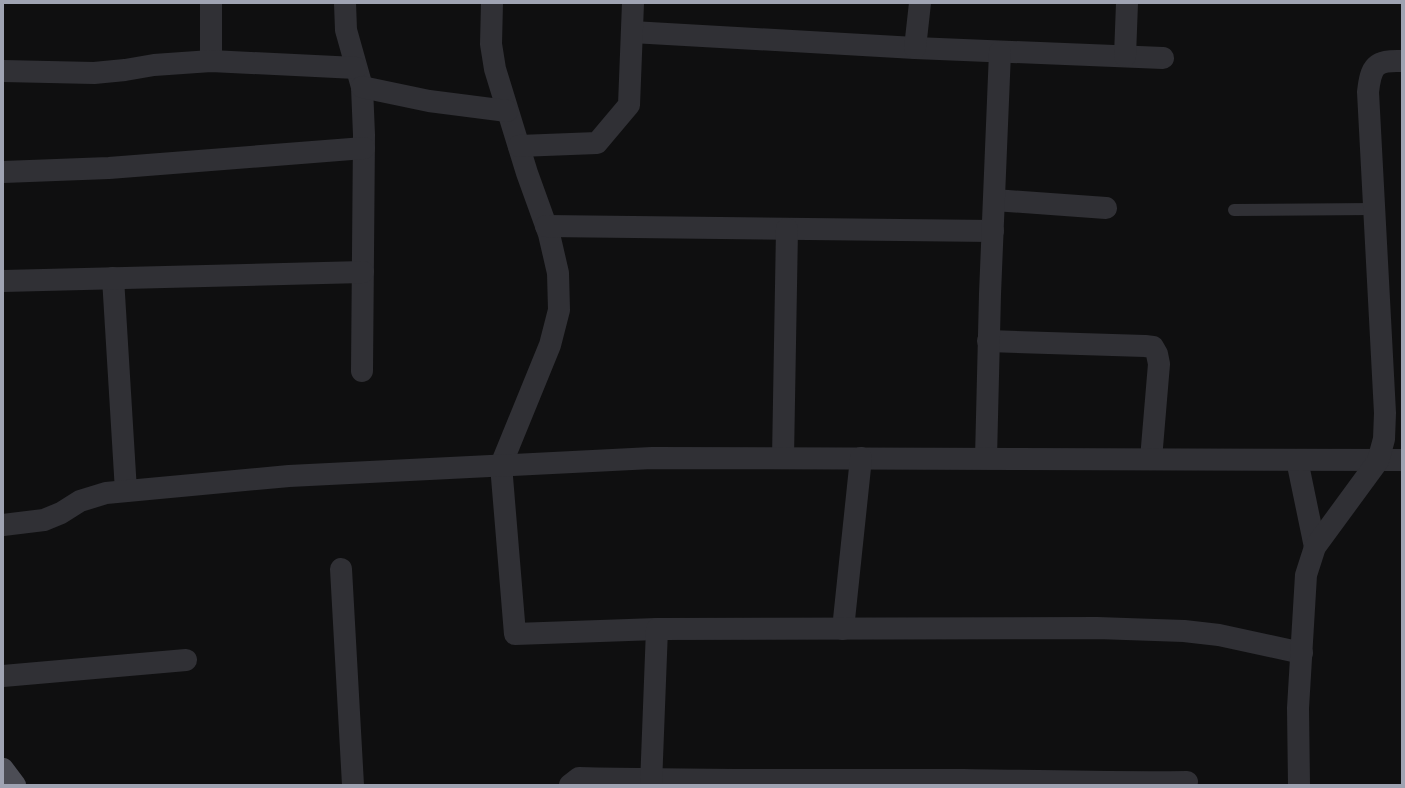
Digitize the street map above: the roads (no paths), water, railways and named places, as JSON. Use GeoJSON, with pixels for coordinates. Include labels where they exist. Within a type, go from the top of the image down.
{"type":"FeatureCollection","features":[{"type":"Feature","properties":{"kind":"main road"},"geometry":{"type":"LineString","coordinates":[[3,769],[16,785]]}},
{"type":"Feature","properties":{"kind":"street"},"geometry":{"type":"LineString","coordinates":[[211,3],[211,61]]}},
{"type":"Feature","properties":{"kind":"street"},"geometry":{"type":"LineString","coordinates":[[345,3],[346,30],[359,77],[364,148],[362,370]]}},
{"type":"Feature","properties":{"kind":"street"},"geometry":{"type":"LineString","coordinates":[[492,3],[491,44],[495,69],[527,173],[546,226],[558,273],[559,310],[550,345],[500,465],[515,634],[657,629],[1097,628],[1184,631],[1219,635],[1302,653]]}},
{"type":"Feature","properties":{"kind":"street"},"geometry":{"type":"LineString","coordinates":[[519,146],[597,143],[630,105],[633,3]]}},
{"type":"Feature","properties":{"kind":"street"},"geometry":{"type":"LineString","coordinates":[[915,48],[920,3]]}},
{"type":"Feature","properties":{"kind":"street"},"geometry":{"type":"LineString","coordinates":[[1125,56],[1127,3]]}},
{"type":"Feature","properties":{"kind":"street"},"geometry":{"type":"LineString","coordinates":[[632,32],[915,48],[1163,58]]}},
{"type":"Feature","properties":{"kind":"street"},"geometry":{"type":"LineString","coordinates":[[986,458],[988,341],[1000,52]]}},
{"type":"Feature","properties":{"kind":"street"},"geometry":{"type":"LineString","coordinates":[[1299,785],[1298,708],[1306,576],[1315,547],[1378,461],[1384,439],[1385,413],[1368,92],[1370,76],[1378,64],[1390,60],[1402,61]]}},
{"type":"Feature","properties":{"kind":"street"},"geometry":{"type":"LineString","coordinates":[[3,71],[94,73],[154,65],[211,61],[359,77],[429,101],[507,111]]}},
{"type":"Feature","properties":{"kind":"street"},"geometry":{"type":"LineString","coordinates":[[3,172],[110,168],[364,148]]}},
{"type":"Feature","properties":{"kind":"street"},"geometry":{"type":"LineString","coordinates":[[994,200],[1106,208]]}},
{"type":"Feature","properties":{"kind":"street"},"geometry":{"type":"LineString","coordinates":[[546,226],[993,231]]}},
{"type":"Feature","properties":{"kind":"street"},"geometry":{"type":"LineString","coordinates":[[783,458],[787,229]]}},
{"type":"Feature","properties":{"kind":"street"},"geometry":{"type":"LineString","coordinates":[[3,281],[363,272]]}},
{"type":"Feature","properties":{"kind":"street"},"geometry":{"type":"LineString","coordinates":[[113,278],[126,491]]}},
{"type":"Feature","properties":{"kind":"street"},"geometry":{"type":"LineString","coordinates":[[988,341],[1153,347],[1158,354],[1158,364],[1151,459]]}},
{"type":"Feature","properties":{"kind":"street"},"geometry":{"type":"LineString","coordinates":[[3,525],[44,520],[80,501],[106,493],[289,476],[500,465],[652,458],[1402,460]]}},
{"type":"Feature","properties":{"kind":"street"},"geometry":{"type":"LineString","coordinates":[[843,629],[861,458]]}},
{"type":"Feature","properties":{"kind":"street"},"geometry":{"type":"LineString","coordinates":[[1297,460],[1315,547]]}},
{"type":"Feature","properties":{"kind":"street"},"geometry":{"type":"LineString","coordinates":[[341,568],[353,785]]}},
{"type":"Feature","properties":{"kind":"street"},"geometry":{"type":"LineString","coordinates":[[651,782],[657,629]]}},
{"type":"Feature","properties":{"kind":"street"},"geometry":{"type":"LineString","coordinates":[[3,676],[186,660]]}},
{"type":"Feature","properties":{"kind":"street"},"geometry":{"type":"LineString","coordinates":[[570,785],[579,778],[651,782],[965,780],[1108,783],[1186,782]]}},
{"type":"Feature","properties":{"kind":"lane"},"geometry":{"type":"LineString","coordinates":[[1234,210],[1374,209]]}}]}
